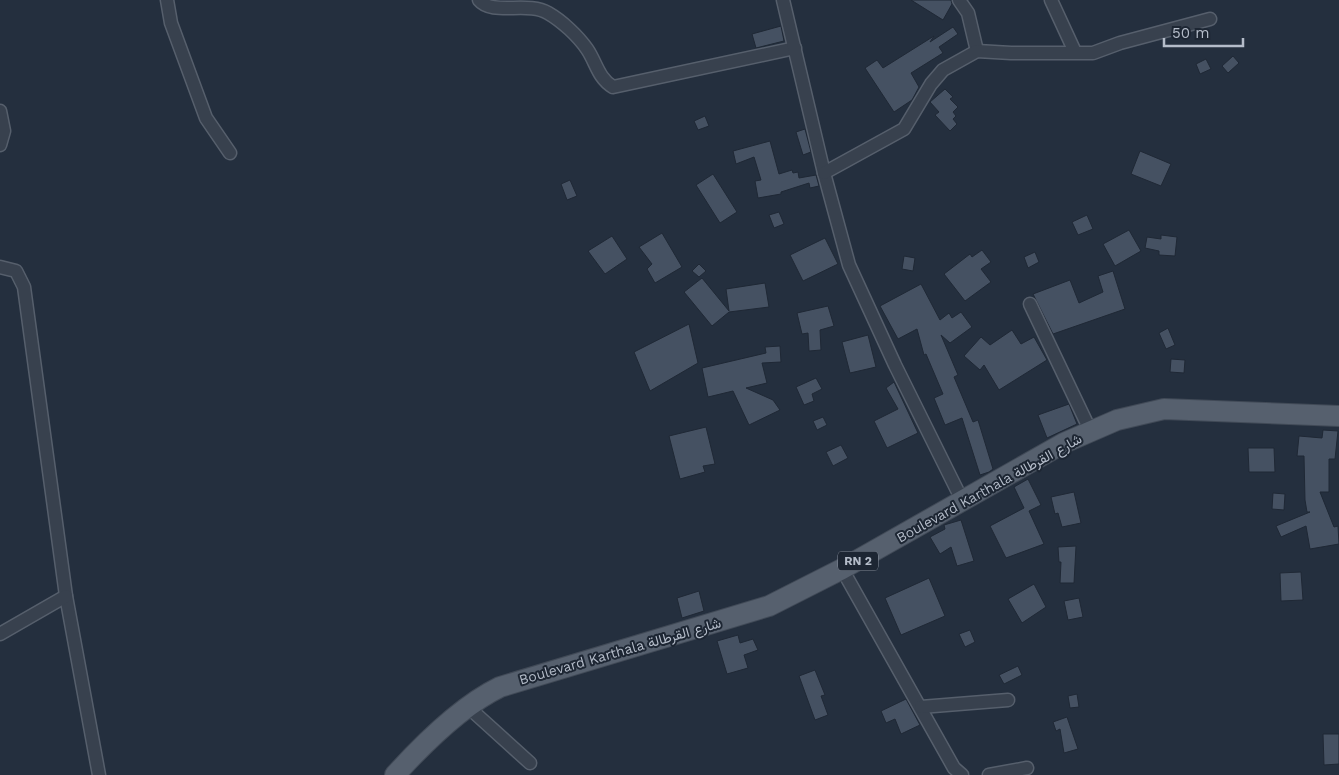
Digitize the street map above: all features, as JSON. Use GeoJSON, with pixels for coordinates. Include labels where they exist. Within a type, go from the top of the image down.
{"type":"FeatureCollection","features":[{"type":"Feature","properties":{"kind":"main road","name":"Boulevard Karthala شارع القرطالة"},"geometry":{"type":"LineString","coordinates":[[395,775],[467,706],[500,687],[749,614],[802,591],[963,502],[1064,443],[1117,420],[1164,409],[1339,416]]}},
{"type":"Feature","properties":{"kind":"street"},"geometry":{"type":"LineString","coordinates":[[167,0],[170,23],[206,118],[230,153]]}},
{"type":"Feature","properties":{"kind":"street"},"geometry":{"type":"LineString","coordinates":[[479,0],[490,8],[531,7],[547,12],[568,28],[587,49],[605,82],[612,87],[796,48]]}},
{"type":"Feature","properties":{"kind":"street"},"geometry":{"type":"LineString","coordinates":[[783,0],[796,48],[824,173],[849,265],[963,502]]}},
{"type":"Feature","properties":{"kind":"street"},"geometry":{"type":"LineString","coordinates":[[959,0],[968,13],[977,51]]}},
{"type":"Feature","properties":{"kind":"street"},"geometry":{"type":"LineString","coordinates":[[1051,0],[1075,52]]}},
{"type":"Feature","properties":{"kind":"street"},"geometry":{"type":"LineString","coordinates":[[824,173],[904,128],[931,84],[943,70],[977,51],[1093,53],[1120,43],[1210,19]]}},
{"type":"Feature","properties":{"kind":"street"},"geometry":{"type":"LineString","coordinates":[[0,111],[4,131],[0,145]]}},
{"type":"Feature","properties":{"kind":"street"},"geometry":{"type":"LineString","coordinates":[[0,267],[16,271],[24,287],[66,596],[99,775]]}},
{"type":"Feature","properties":{"kind":"street"},"geometry":{"type":"LineString","coordinates":[[1030,304],[1091,432]]}},
{"type":"Feature","properties":{"kind":"street"},"geometry":{"type":"LineString","coordinates":[[842,569],[954,768],[962,775]]}},
{"type":"Feature","properties":{"kind":"street"},"geometry":{"type":"LineString","coordinates":[[0,634],[66,596]]}},
{"type":"Feature","properties":{"kind":"street"},"geometry":{"type":"LineString","coordinates":[[921,708],[1008,700]]}},
{"type":"Feature","properties":{"kind":"street"},"geometry":{"type":"LineString","coordinates":[[467,706],[530,763]]}},
{"type":"Feature","properties":{"kind":"street"},"geometry":{"type":"LineString","coordinates":[[989,775],[1027,768]]}},
{"type":"Feature","properties":{"kind":"building"},"geometry":{"type":"Polygon","coordinates":[[[911,0],[951,0],[952,4],[943,20],[911,0]]]}},
{"type":"Feature","properties":{"kind":"building"},"geometry":{"type":"Polygon","coordinates":[[[781,26],[784,41],[756,48],[752,34],[781,26]]]}},
{"type":"Feature","properties":{"kind":"building"},"geometry":{"type":"Polygon","coordinates":[[[953,27],[958,34],[939,47],[943,53],[911,73],[919,87],[912,100],[894,112],[865,68],[877,60],[883,68],[934,36],[930,42],[953,27]]]}},
{"type":"Feature","properties":{"kind":"building"},"geometry":{"type":"Polygon","coordinates":[[[1233,56],[1239,63],[1228,73],[1222,66],[1233,56]]]}},
{"type":"Feature","properties":{"kind":"building"},"geometry":{"type":"Polygon","coordinates":[[[1206,59],[1211,69],[1200,74],[1196,64],[1206,59]]]}},
{"type":"Feature","properties":{"kind":"building"},"geometry":{"type":"Polygon","coordinates":[[[945,89],[953,97],[950,99],[958,107],[953,112],[956,116],[953,119],[957,124],[950,131],[935,115],[939,112],[930,102],[945,89]]]}},
{"type":"Feature","properties":{"kind":"building"},"geometry":{"type":"Polygon","coordinates":[[[705,116],[709,126],[698,130],[694,121],[705,116]]]}},
{"type":"Feature","properties":{"kind":"building"},"geometry":{"type":"Polygon","coordinates":[[[805,129],[811,152],[803,155],[796,132],[805,129]]]}},
{"type":"Feature","properties":{"kind":"building"},"geometry":{"type":"Polygon","coordinates":[[[770,141],[779,174],[792,170],[793,173],[798,172],[799,178],[816,175],[819,186],[810,188],[809,183],[781,192],[781,194],[758,198],[755,181],[761,180],[754,157],[736,164],[733,151],[770,141]]]}},
{"type":"Feature","properties":{"kind":"building"},"geometry":{"type":"Polygon","coordinates":[[[1140,151],[1171,164],[1161,186],[1131,174],[1140,151]]]}},
{"type":"Feature","properties":{"kind":"building"},"geometry":{"type":"Polygon","coordinates":[[[713,174],[737,212],[720,223],[696,185],[713,174]]]}},
{"type":"Feature","properties":{"kind":"building"},"geometry":{"type":"Polygon","coordinates":[[[570,180],[577,196],[567,200],[561,184],[570,180]]]}},
{"type":"Feature","properties":{"kind":"building"},"geometry":{"type":"Polygon","coordinates":[[[779,212],[784,224],[774,228],[769,215],[779,212]]]}},
{"type":"Feature","properties":{"kind":"building"},"geometry":{"type":"Polygon","coordinates":[[[1087,215],[1093,229],[1078,235],[1072,222],[1087,215]]]}},
{"type":"Feature","properties":{"kind":"building"},"geometry":{"type":"Polygon","coordinates":[[[1129,230],[1141,251],[1115,266],[1103,244],[1129,230]]]}},
{"type":"Feature","properties":{"kind":"building"},"geometry":{"type":"Polygon","coordinates":[[[662,233],[682,267],[655,283],[647,269],[652,264],[639,247],[662,233]]]}},
{"type":"Feature","properties":{"kind":"building"},"geometry":{"type":"Polygon","coordinates":[[[1161,235],[1177,237],[1175,256],[1159,255],[1159,251],[1145,248],[1147,237],[1161,239],[1161,235]]]}},
{"type":"Feature","properties":{"kind":"building"},"geometry":{"type":"Polygon","coordinates":[[[612,236],[627,259],[605,274],[588,251],[612,236]]]}},
{"type":"Feature","properties":{"kind":"building"},"geometry":{"type":"Polygon","coordinates":[[[825,238],[838,264],[803,281],[790,255],[825,238]]]}},
{"type":"Feature","properties":{"kind":"building"},"geometry":{"type":"Polygon","coordinates":[[[982,250],[991,262],[981,269],[991,282],[965,301],[944,274],[970,254],[972,257],[982,250]]]}},
{"type":"Feature","properties":{"kind":"building"},"geometry":{"type":"Polygon","coordinates":[[[1035,252],[1039,262],[1028,268],[1024,257],[1035,252]]]}},
{"type":"Feature","properties":{"kind":"building"},"geometry":{"type":"Polygon","coordinates":[[[904,256],[915,258],[913,271],[902,269],[904,256]]]}},
{"type":"Feature","properties":{"kind":"building"},"geometry":{"type":"Polygon","coordinates":[[[699,264],[706,271],[699,277],[692,271],[699,264]]]}},
{"type":"Feature","properties":{"kind":"building"},"geometry":{"type":"Polygon","coordinates":[[[1113,271],[1125,309],[1053,334],[1033,294],[1070,280],[1079,303],[1103,292],[1098,276],[1113,271]]]}},
{"type":"Feature","properties":{"kind":"building"},"geometry":{"type":"Polygon","coordinates":[[[702,278],[729,311],[726,289],[765,283],[769,307],[729,312],[712,326],[684,292],[702,278]]]}},
{"type":"Feature","properties":{"kind":"building"},"geometry":{"type":"Polygon","coordinates":[[[921,284],[940,320],[949,313],[952,318],[961,312],[972,327],[950,343],[941,335],[958,375],[954,377],[973,422],[978,420],[993,469],[989,472],[980,475],[962,418],[945,425],[934,398],[943,394],[926,354],[924,355],[917,329],[898,339],[880,306],[921,284]]]}},
{"type":"Feature","properties":{"kind":"building"},"geometry":{"type":"Polygon","coordinates":[[[828,306],[834,326],[820,330],[821,350],[809,351],[808,333],[802,334],[797,313],[828,306]]]}},
{"type":"Feature","properties":{"kind":"building"},"geometry":{"type":"Polygon","coordinates":[[[689,324],[698,363],[650,391],[634,352],[689,324]]]}},
{"type":"Feature","properties":{"kind":"building"},"geometry":{"type":"Polygon","coordinates":[[[1168,328],[1175,345],[1166,349],[1159,333],[1168,328]]]}},
{"type":"Feature","properties":{"kind":"building"},"geometry":{"type":"Polygon","coordinates":[[[1012,330],[1021,344],[1034,337],[1047,360],[999,390],[984,365],[980,370],[964,356],[981,337],[990,345],[1012,330]]]}},
{"type":"Feature","properties":{"kind":"building"},"geometry":{"type":"Polygon","coordinates":[[[868,335],[876,367],[850,373],[842,342],[868,335]]]}},
{"type":"Feature","properties":{"kind":"building"},"geometry":{"type":"Polygon","coordinates":[[[780,346],[781,362],[762,363],[767,383],[746,388],[773,400],[780,410],[749,425],[733,391],[708,397],[702,368],[766,353],[765,347],[780,346]]]}},
{"type":"Feature","properties":{"kind":"building"},"geometry":{"type":"Polygon","coordinates":[[[1171,359],[1185,360],[1184,373],[1170,372],[1171,359]]]}},
{"type":"Feature","properties":{"kind":"building"},"geometry":{"type":"Polygon","coordinates":[[[816,378],[822,389],[812,394],[814,401],[804,405],[796,387],[816,378]]]}},
{"type":"Feature","properties":{"kind":"building"},"geometry":{"type":"Polygon","coordinates":[[[894,382],[918,433],[887,448],[874,421],[898,409],[886,388],[894,382]]]}},
{"type":"Feature","properties":{"kind":"building"},"geometry":{"type":"Polygon","coordinates":[[[1069,404],[1077,424],[1047,438],[1038,415],[1069,404]]]}},
{"type":"Feature","properties":{"kind":"building"},"geometry":{"type":"Polygon","coordinates":[[[823,417],[827,425],[817,430],[813,421],[823,417]]]}},
{"type":"Feature","properties":{"kind":"building"},"geometry":{"type":"Polygon","coordinates":[[[706,427],[715,464],[703,466],[705,472],[680,479],[669,436],[706,427]]]}},
{"type":"Feature","properties":{"kind":"building"},"geometry":{"type":"Polygon","coordinates":[[[1323,430],[1338,431],[1335,459],[1329,459],[1329,492],[1320,492],[1334,527],[1338,526],[1339,544],[1310,549],[1306,526],[1281,537],[1276,526],[1310,512],[1307,512],[1305,500],[1304,456],[1297,456],[1299,436],[1322,438],[1323,430]]]}},
{"type":"Feature","properties":{"kind":"building"},"geometry":{"type":"Polygon","coordinates":[[[841,445],[848,458],[833,466],[826,452],[841,445]]]}},
{"type":"Feature","properties":{"kind":"building"},"geometry":{"type":"Polygon","coordinates":[[[1248,448],[1274,448],[1275,472],[1249,472],[1248,448]]]}},
{"type":"Feature","properties":{"kind":"building"},"geometry":{"type":"Polygon","coordinates":[[[1028,479],[1041,505],[1029,511],[1044,544],[1006,558],[990,526],[1024,508],[1014,487],[1028,479]]]}},
{"type":"Feature","properties":{"kind":"building"},"geometry":{"type":"Polygon","coordinates":[[[1074,492],[1081,523],[1062,527],[1058,513],[1055,514],[1051,497],[1074,492]]]}},
{"type":"Feature","properties":{"kind":"building"},"geometry":{"type":"Polygon","coordinates":[[[1273,493],[1285,494],[1284,510],[1272,509],[1273,493]]]}},
{"type":"Feature","properties":{"kind":"building"},"geometry":{"type":"Polygon","coordinates":[[[961,520],[974,561],[957,566],[951,547],[940,554],[930,537],[945,529],[944,525],[961,520]]]}},
{"type":"Feature","properties":{"kind":"building"},"geometry":{"type":"Polygon","coordinates":[[[1076,546],[1074,583],[1060,583],[1061,562],[1059,562],[1058,547],[1076,546]]]}},
{"type":"Feature","properties":{"kind":"building"},"geometry":{"type":"Polygon","coordinates":[[[1301,572],[1303,600],[1281,601],[1280,573],[1301,572]]]}},
{"type":"Feature","properties":{"kind":"building"},"geometry":{"type":"Polygon","coordinates":[[[929,578],[945,616],[901,635],[885,598],[929,578]]]}},
{"type":"Feature","properties":{"kind":"building"},"geometry":{"type":"Polygon","coordinates":[[[1034,584],[1046,607],[1022,623],[1008,599],[1034,584]]]}},
{"type":"Feature","properties":{"kind":"building"},"geometry":{"type":"Polygon","coordinates":[[[699,591],[704,611],[682,618],[677,598],[699,591]]]}},
{"type":"Feature","properties":{"kind":"building"},"geometry":{"type":"Polygon","coordinates":[[[1079,598],[1083,617],[1068,620],[1064,601],[1079,598]]]}},
{"type":"Feature","properties":{"kind":"building"},"geometry":{"type":"Polygon","coordinates":[[[970,630],[975,642],[965,647],[959,634],[970,630]]]}},
{"type":"Feature","properties":{"kind":"building"},"geometry":{"type":"Polygon","coordinates":[[[738,635],[740,643],[753,639],[758,650],[744,655],[748,668],[727,674],[717,641],[738,635]]]}},
{"type":"Feature","properties":{"kind":"building"},"geometry":{"type":"Polygon","coordinates":[[[1018,666],[1022,675],[1004,684],[999,675],[1018,666]]]}},
{"type":"Feature","properties":{"kind":"building"},"geometry":{"type":"Polygon","coordinates":[[[815,670],[825,695],[821,696],[828,715],[815,720],[799,676],[815,670]]]}},
{"type":"Feature","properties":{"kind":"building"},"geometry":{"type":"Polygon","coordinates":[[[1077,694],[1079,707],[1070,708],[1068,696],[1077,694]]]}},
{"type":"Feature","properties":{"kind":"building"},"geometry":{"type":"Polygon","coordinates":[[[906,699],[920,725],[901,734],[895,719],[886,723],[881,711],[906,699]]]}},
{"type":"Feature","properties":{"kind":"building"},"geometry":{"type":"Polygon","coordinates":[[[1067,717],[1078,749],[1064,753],[1060,729],[1056,731],[1053,722],[1067,717]]]}},
{"type":"Feature","properties":{"kind":"building"},"geometry":{"type":"Polygon","coordinates":[[[1323,734],[1339,734],[1339,764],[1324,765],[1323,734]]]}}]}
